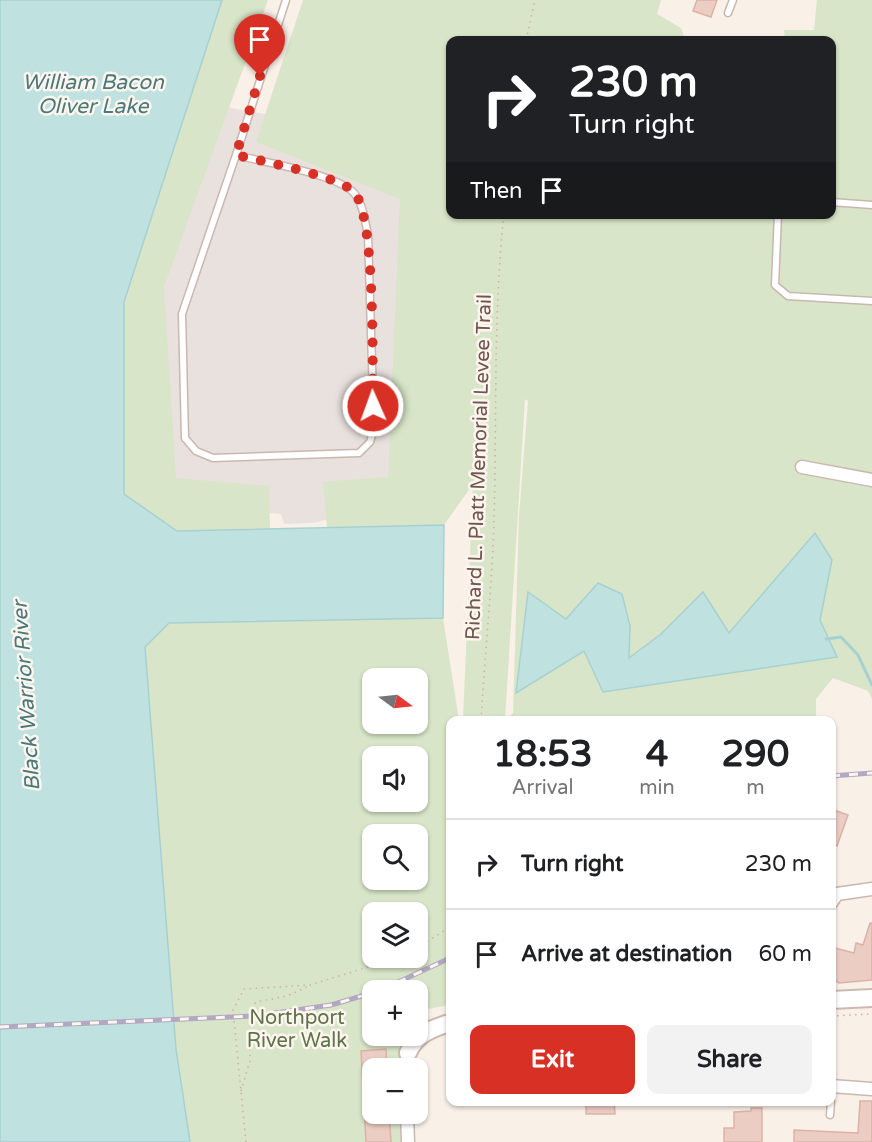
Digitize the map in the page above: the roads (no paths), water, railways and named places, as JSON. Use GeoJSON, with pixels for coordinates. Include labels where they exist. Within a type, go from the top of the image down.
{"type":"FeatureCollection","features":[{"type":"Feature","properties":{"kind":"main road"},"geometry":{"type":"LineString","coordinates":[[836,1000],[872,998]]}},
{"type":"Feature","properties":{"kind":"main road"},"geometry":{"type":"LineString","coordinates":[[408,1058],[415,1040],[425,1032],[446,1024]]}},
{"type":"Feature","properties":{"kind":"street"},"geometry":{"type":"LineString","coordinates":[[802,466],[872,480]]}},
{"type":"Feature","properties":{"kind":"street"},"geometry":{"type":"LineString","coordinates":[[836,896],[852,890],[872,889]]}},
{"type":"Feature","properties":{"kind":"street"},"geometry":{"type":"LineString","coordinates":[[836,1086],[872,1089]]}},
{"type":"Feature","properties":{"kind":"street"},"geometry":{"type":"LineString","coordinates":[[407,1124],[408,1142]]}},
{"type":"Feature","properties":{"kind":"lane"},"geometry":{"type":"LineString","coordinates":[[236,155],[335,182],[353,192],[361,205],[368,235],[374,428],[370,442],[358,453],[213,458],[196,451],[185,438],[182,314],[286,0]]}},
{"type":"Feature","properties":{"kind":"lane"},"geometry":{"type":"LineString","coordinates":[[728,13],[733,0]]}},
{"type":"Feature","properties":{"kind":"lane"},"geometry":{"type":"LineString","coordinates":[[836,202],[872,205]]}},
{"type":"Feature","properties":{"kind":"lane"},"geometry":{"type":"LineString","coordinates":[[778,219],[775,285],[788,296],[872,301]]}},
{"type":"Feature","properties":{"kind":"lane"},"geometry":{"type":"LineString","coordinates":[[830,1115],[831,1106]]}},
{"type":"Feature","properties":{"kind":"water","name":"William Bacon Oliver Lake"},"geometry":{"type":"Polygon","coordinates":[[[0,0],[222,0],[124,302],[124,494],[177,531],[444,525],[443,618],[169,623],[145,647],[176,1049],[190,1142],[0,1142],[0,0]]]}},
{"type":"Feature","properties":{"kind":"water"},"geometry":{"type":"Polygon","coordinates":[[[815,533],[832,560],[820,620],[837,657],[603,692],[584,651],[516,693],[528,592],[566,619],[598,583],[622,594],[630,626],[629,658],[661,634],[703,592],[729,633],[815,533]]]}},
{"type":"Feature","properties":{"kind":"waterway"},"geometry":{"type":"LineString","coordinates":[[826,639],[841,637],[858,655],[872,685]]}},
{"type":"Feature","properties":{"kind":"railway"},"geometry":{"type":"LineString","coordinates":[[836,776],[872,773]]}},
{"type":"Feature","properties":{"kind":"railway"},"geometry":{"type":"LineString","coordinates":[[403,980],[446,960]]}},
{"type":"Feature","properties":{"kind":"railway"},"geometry":{"type":"LineString","coordinates":[[0,1027],[254,1016],[331,1005],[362,996]]}},
{"type":"Feature","properties":{"kind":"water label","name":"Black Warrior River"},"geometry":{"type":"Point","coordinates":[26,696]}},
{"type":"Feature","properties":{"kind":"park label","name":"Northport River Walk"},"geometry":{"type":"Point","coordinates":[297,1028]}}]}
